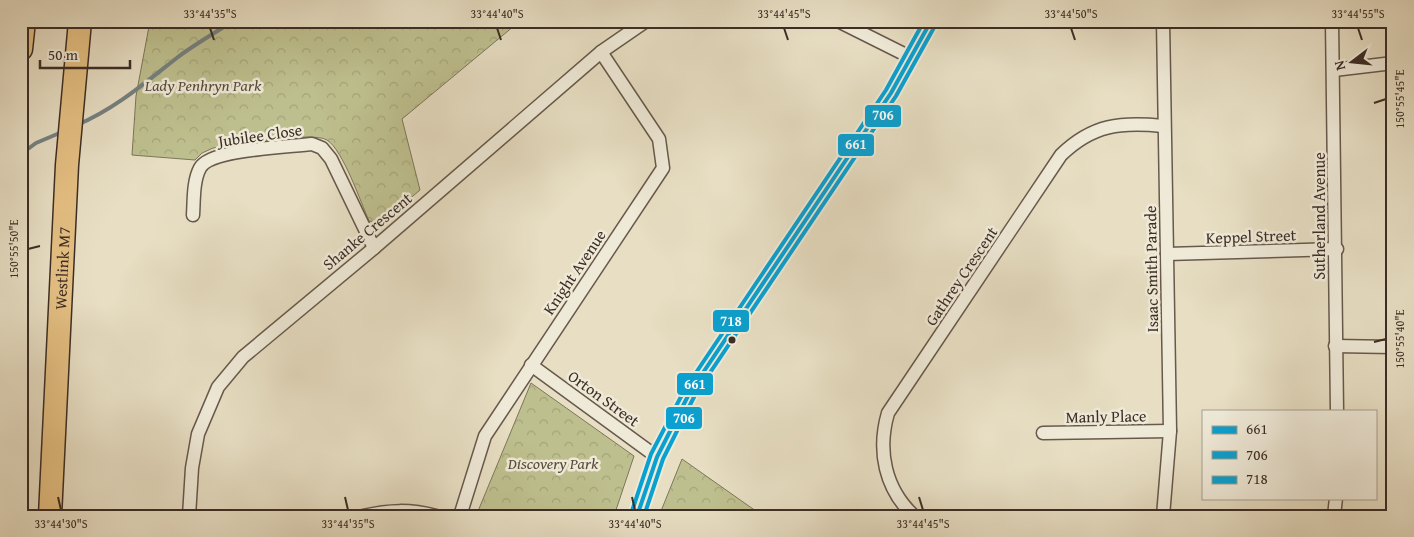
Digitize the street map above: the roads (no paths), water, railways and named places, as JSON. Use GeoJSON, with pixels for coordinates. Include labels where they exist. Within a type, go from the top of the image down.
{"type":"FeatureCollection","features":[{"type":"Feature","properties":{"kind":"highway"},"geometry":{"type":"LineString","coordinates":[[21,49],[24,21]]}},
{"type":"Feature","properties":{"kind":"highway","name":"Westlink M7"},"geometry":{"type":"LineString","coordinates":[[50,516],[67,165],[80,21]]}},
{"type":"Feature","properties":{"kind":"street","name":"Shanke Crescent"},"geometry":{"type":"LineString","coordinates":[[189,516],[192,468],[198,434],[218,387],[243,357],[374,248],[601,52],[646,21]]}},
{"type":"Feature","properties":{"kind":"street"},"geometry":{"type":"LineString","coordinates":[[838,21],[912,58]]}},
{"type":"Feature","properties":{"kind":"street"},"geometry":{"type":"LineString","coordinates":[[637,516],[657,457],[690,392],[912,58],[930,21]]}},
{"type":"Feature","properties":{"kind":"street","name":"Isaac Smith Parade"},"geometry":{"type":"LineString","coordinates":[[1162,516],[1170,431],[1163,126],[1163,21]]}},
{"type":"Feature","properties":{"kind":"street","name":"Sutherland Avenue"},"geometry":{"type":"LineString","coordinates":[[1332,21],[1337,249],[1335,346],[1337,410]]}},
{"type":"Feature","properties":{"kind":"street","name":"Knight Avenue"},"geometry":{"type":"LineString","coordinates":[[460,516],[485,436],[663,168],[659,139],[601,52]]}},
{"type":"Feature","properties":{"kind":"street"},"geometry":{"type":"LineString","coordinates":[[1334,70],[1393,63]]}},
{"type":"Feature","properties":{"kind":"street","name":"Gathrey Crescent"},"geometry":{"type":"LineString","coordinates":[[914,516],[898,498],[888,478],[883,438],[888,413],[1061,155],[1074,142],[1092,132],[1107,127],[1130,125],[1163,126]]}},
{"type":"Feature","properties":{"kind":"street","name":"Jubilee Close"},"geometry":{"type":"LineString","coordinates":[[193,215],[196,180],[200,168],[207,160],[223,154],[312,144],[322,148],[331,159],[374,248]]}},
{"type":"Feature","properties":{"kind":"street","name":"Keppel Street"},"geometry":{"type":"LineString","coordinates":[[1167,254],[1337,249]]}},
{"type":"Feature","properties":{"kind":"street"},"geometry":{"type":"LineString","coordinates":[[1335,346],[1393,347]]}},
{"type":"Feature","properties":{"kind":"street","name":"Orton Street"},"geometry":{"type":"LineString","coordinates":[[531,365],[657,457]]}},
{"type":"Feature","properties":{"kind":"street","name":"Manly Place"},"geometry":{"type":"LineString","coordinates":[[1043,433],[1170,431]]}},
{"type":"Feature","properties":{"kind":"street"},"geometry":{"type":"LineString","coordinates":[[1334,516],[1336,500]]}},
{"type":"Feature","properties":{"kind":"street"},"geometry":{"type":"LineString","coordinates":[[363,516],[388,510],[414,510],[436,516]]}},
{"type":"Feature","properties":{"kind":"waterway"},"geometry":{"type":"LineString","coordinates":[[77,125],[117,103],[185,52],[233,21]]}},
{"type":"Feature","properties":{"kind":"waterway"},"geometry":{"type":"LineString","coordinates":[[21,154],[36,143],[62,132]]}},
{"type":"Feature","properties":{"kind":"park label","name":"Lady Penhryn Park"},"geometry":{"type":"Point","coordinates":[203,85]}},
{"type":"Feature","properties":{"kind":"park label","name":"Discovery Park"},"geometry":{"type":"Point","coordinates":[553,463]}}]}
